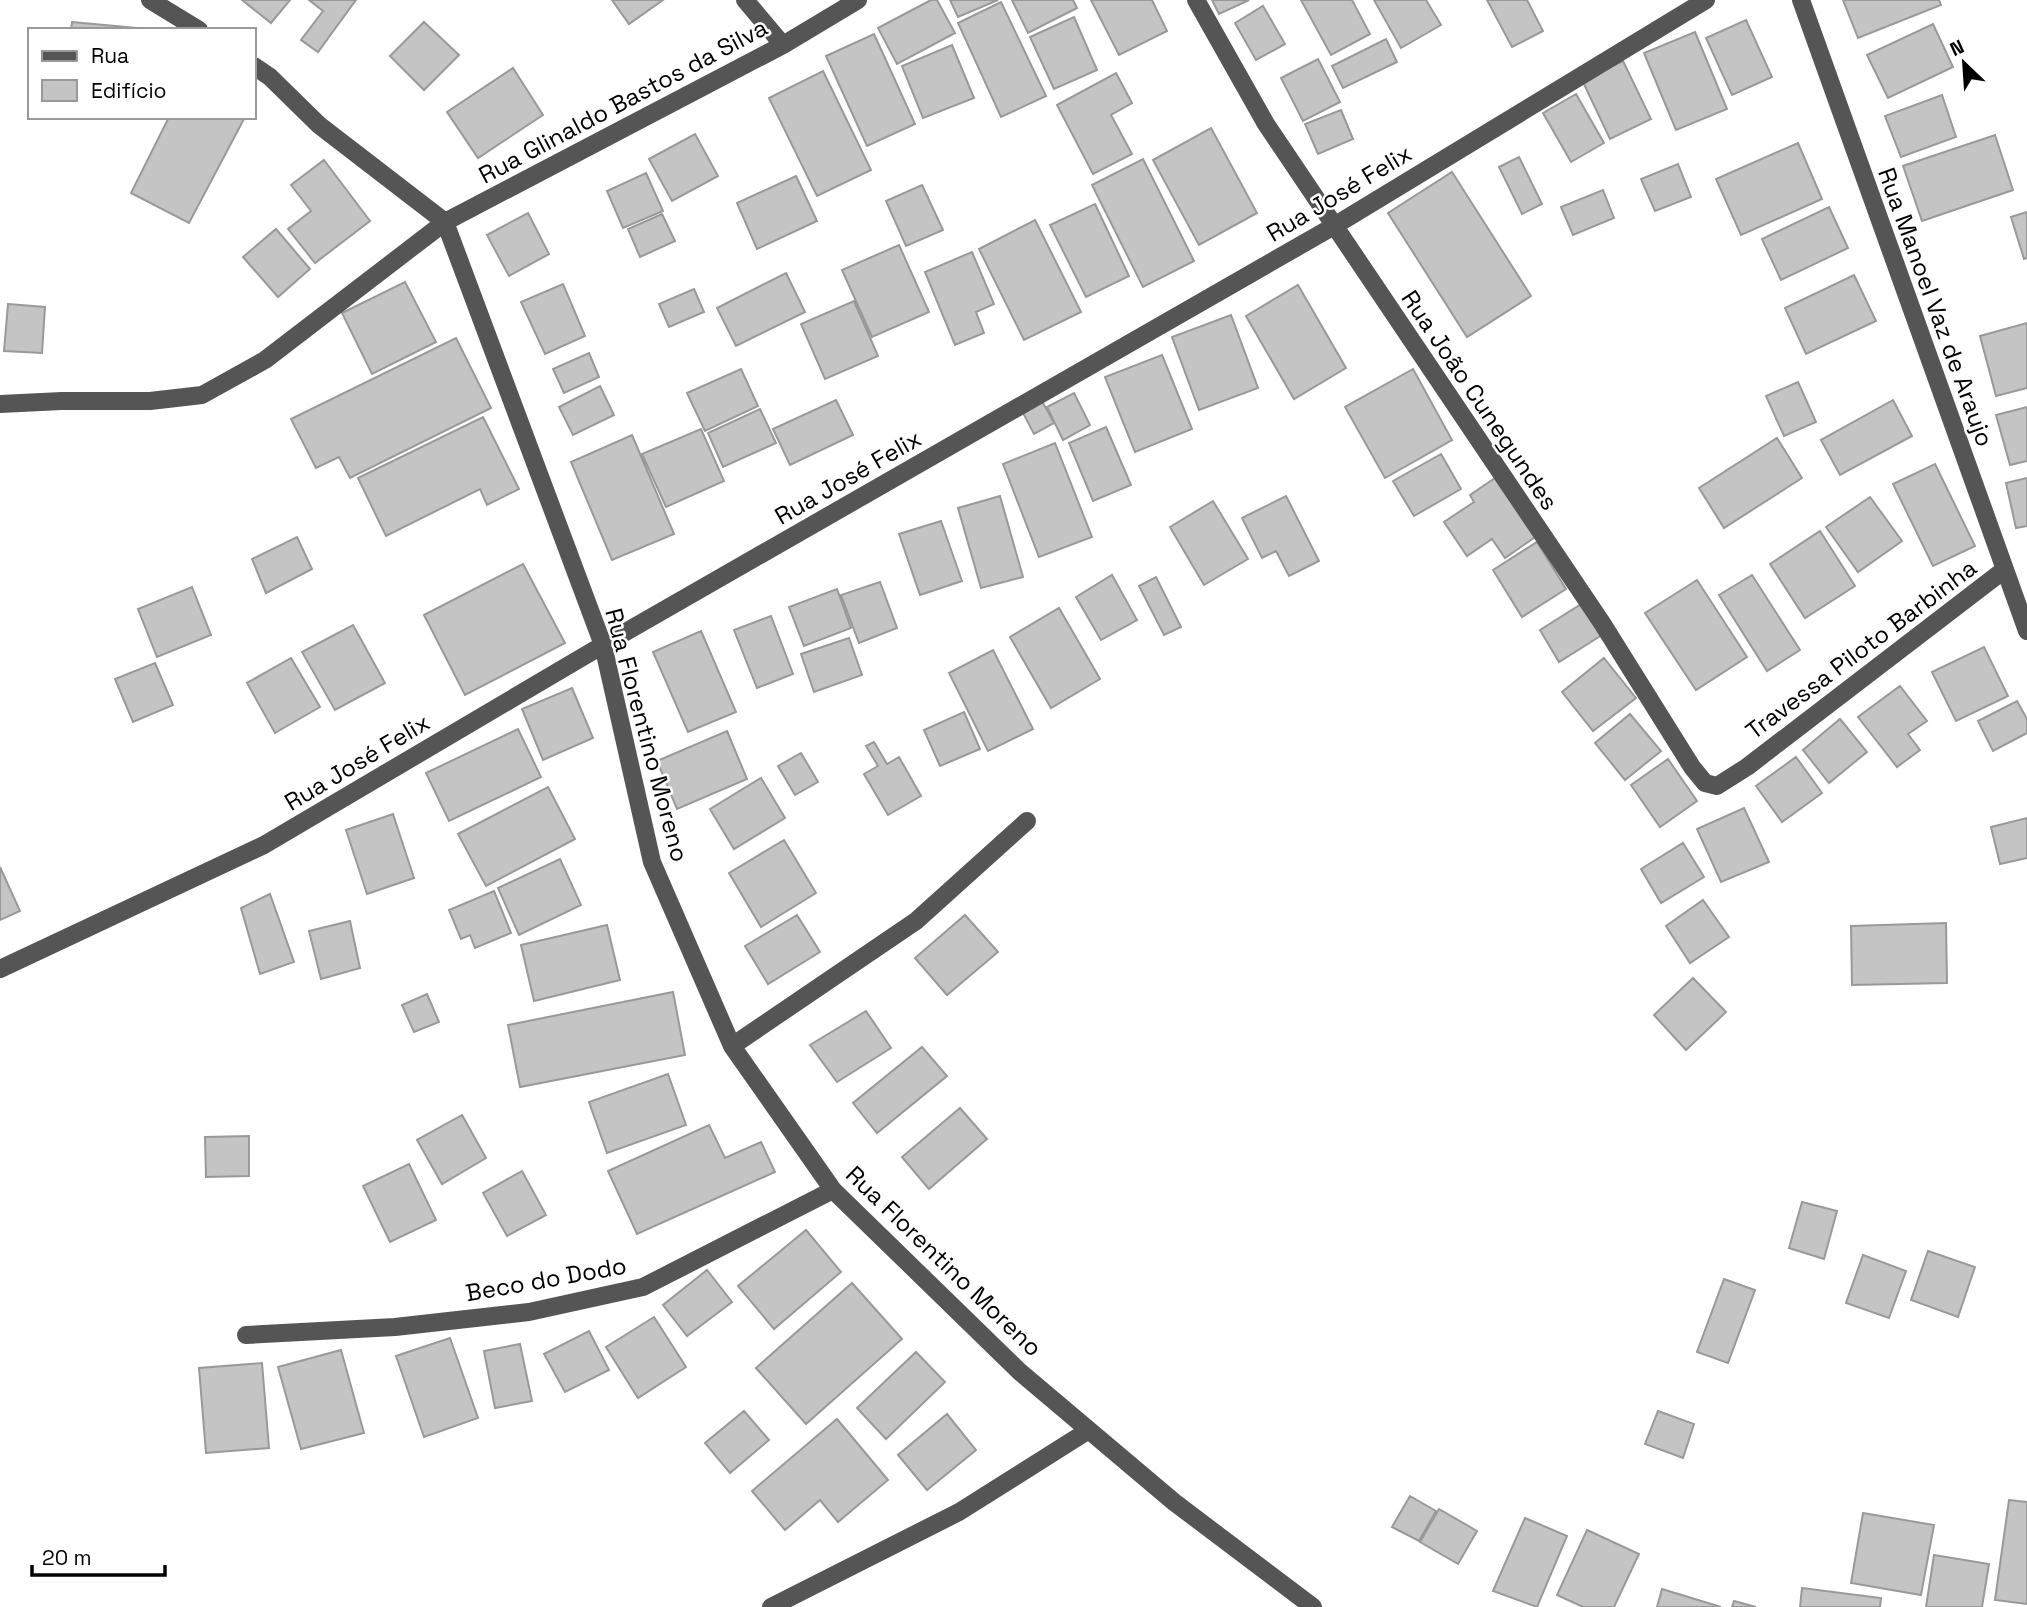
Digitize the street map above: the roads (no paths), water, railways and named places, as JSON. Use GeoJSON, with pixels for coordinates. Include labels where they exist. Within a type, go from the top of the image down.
{"type":"FeatureCollection","features":[{"type":"Feature","properties":{"kind":"street"},"geometry":{"type":"LineString","coordinates":[[150,0],[196,28]]}},
{"type":"Feature","properties":{"kind":"street"},"geometry":{"type":"LineString","coordinates":[[745,0],[783,45]]}},
{"type":"Feature","properties":{"kind":"street","name":"Rua Glinaldo Bastos da Silva"},"geometry":{"type":"LineString","coordinates":[[0,404],[150,401],[202,395],[265,360],[445,222],[783,45],[858,0]]}},
{"type":"Feature","properties":{"kind":"street","name":"Rua João Cunegundes"},"geometry":{"type":"LineString","coordinates":[[1196,0],[1266,124],[1602,623],[1692,767],[1705,783],[1717,786],[1747,767]]}},
{"type":"Feature","properties":{"kind":"street","name":"Rua José Felix"},"geometry":{"type":"LineString","coordinates":[[0,969],[264,845],[603,645],[1334,226],[1706,0]]}},
{"type":"Feature","properties":{"kind":"street","name":"Rua Manoel Vaz de Araujo"},"geometry":{"type":"LineString","coordinates":[[1801,0],[2027,631]]}},
{"type":"Feature","properties":{"kind":"street"},"geometry":{"type":"LineString","coordinates":[[256,67],[270,77],[319,125],[445,222]]}},
{"type":"Feature","properties":{"kind":"street","name":"Rua Florentino Moreno"},"geometry":{"type":"LineString","coordinates":[[445,222],[603,645],[652,862],[732,1046],[833,1190],[1020,1372],[1203,1525],[1313,1607]]}},
{"type":"Feature","properties":{"kind":"street","name":"Travessa Piloto Barbinha"},"geometry":{"type":"LineString","coordinates":[[1747,767],[2004,570]]}},
{"type":"Feature","properties":{"kind":"street"},"geometry":{"type":"LineString","coordinates":[[732,1046],[916,920],[1027,821]]}},
{"type":"Feature","properties":{"kind":"street","name":"Beco do Dodo"},"geometry":{"type":"LineString","coordinates":[[246,1335],[395,1327],[528,1312],[643,1287],[833,1190]]}},
{"type":"Feature","properties":{"kind":"street"},"geometry":{"type":"LineString","coordinates":[[771,1607],[959,1512],[1089,1430]]}}]}
